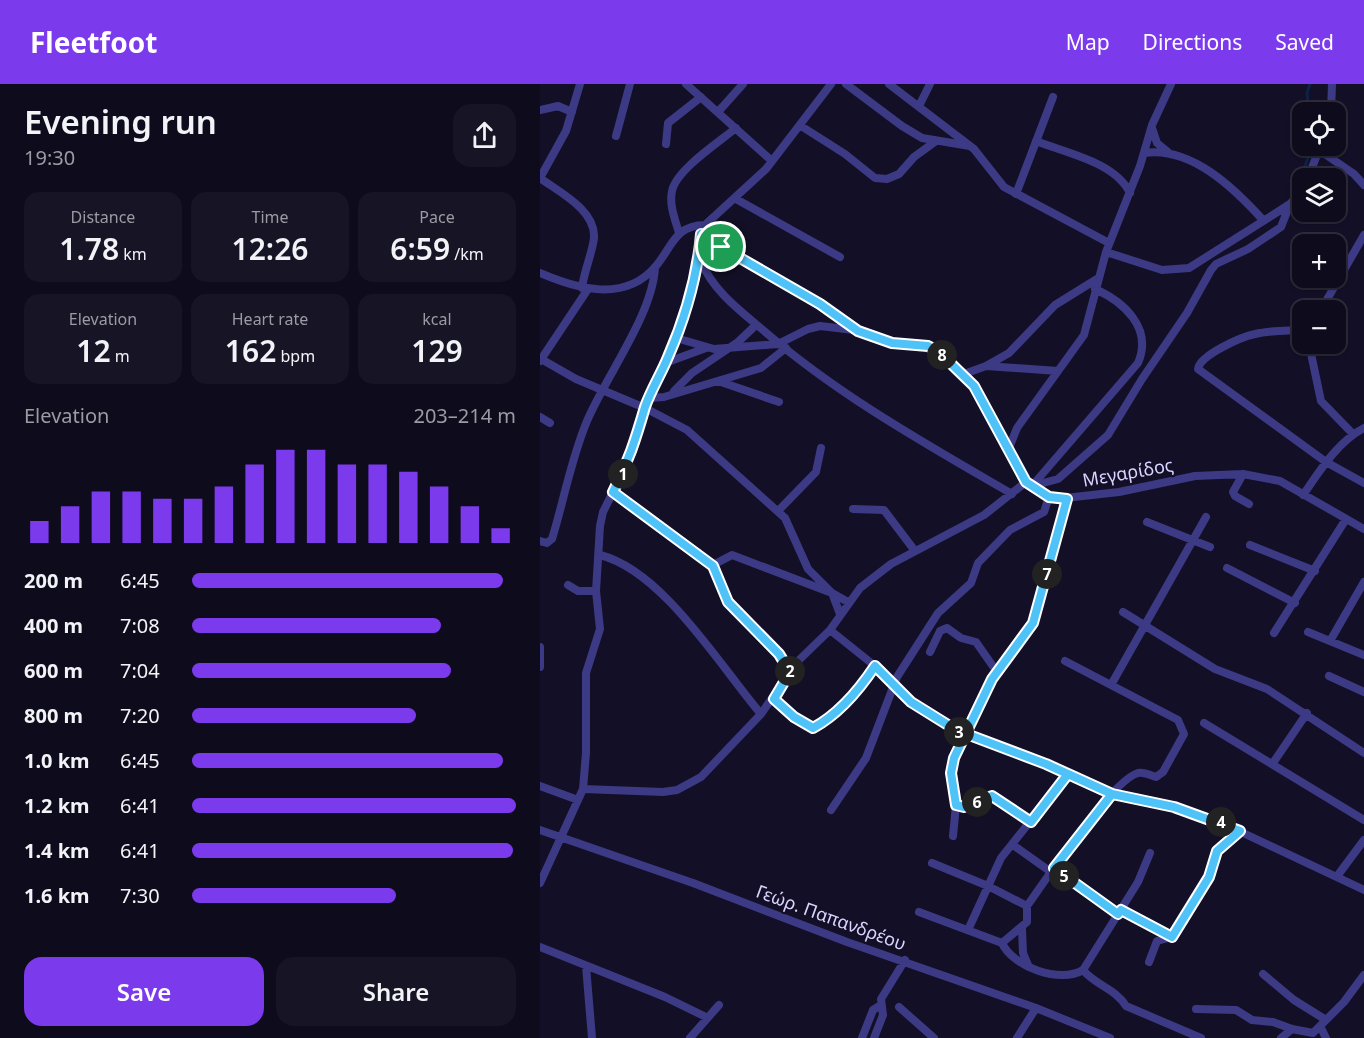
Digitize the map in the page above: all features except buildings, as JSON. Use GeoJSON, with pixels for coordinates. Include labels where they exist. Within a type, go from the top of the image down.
{"type":"FeatureCollection","features":[{"type":"Feature","properties":{"kind":"street"},"geometry":{"type":"LineString","coordinates":[[580,84],[566,131],[540,178],[584,212],[591,220],[594,238],[585,288],[541,360],[576,380],[645,408],[687,430],[778,511],[790,526],[800,557],[808,569],[832,593],[840,614]]}},
{"type":"Feature","properties":{"kind":"street"},"geometry":{"type":"LineString","coordinates":[[616,136],[630,84]]}},
{"type":"Feature","properties":{"kind":"street"},"geometry":{"type":"LineString","coordinates":[[686,84],[772,161]]}},
{"type":"Feature","properties":{"kind":"street"},"geometry":{"type":"LineString","coordinates":[[718,112],[743,84]]}},
{"type":"Feature","properties":{"kind":"street"},"geometry":{"type":"LineString","coordinates":[[540,883],[583,789],[586,753],[586,673],[600,630],[596,591],[600,526],[613,492],[633,452],[645,408],[676,338],[692,294],[701,234],[705,225],[736,199],[772,161],[831,84]]}},
{"type":"Feature","properties":{"kind":"street"},"geometry":{"type":"LineString","coordinates":[[846,84],[902,126],[922,138],[971,146]]}},
{"type":"Feature","properties":{"kind":"street"},"geometry":{"type":"LineString","coordinates":[[888,84],[971,146],[1004,187],[1109,243]]}},
{"type":"Feature","properties":{"kind":"street"},"geometry":{"type":"LineString","coordinates":[[919,106],[930,84]]}},
{"type":"Feature","properties":{"kind":"street"},"geometry":{"type":"LineString","coordinates":[[1009,448],[1017,428],[1084,335],[1097,279],[1109,243],[1140,166],[1152,125],[1171,84]]}},
{"type":"Feature","properties":{"kind":"street"},"geometry":{"type":"LineString","coordinates":[[1331,102],[1332,84]]}},
{"type":"Feature","properties":{"kind":"street"},"geometry":{"type":"LineString","coordinates":[[666,144],[668,123],[701,97]]}},
{"type":"Feature","properties":{"kind":"street"},"geometry":{"type":"LineString","coordinates":[[1017,194],[1053,97]]}},
{"type":"Feature","properties":{"kind":"street"},"geometry":{"type":"LineString","coordinates":[[540,110],[558,106],[572,112]]}},
{"type":"Feature","properties":{"kind":"street"},"geometry":{"type":"LineString","coordinates":[[1152,125],[1157,143],[1172,154],[1224,182],[1263,220]]}},
{"type":"Feature","properties":{"kind":"street"},"geometry":{"type":"LineString","coordinates":[[801,126],[845,154],[875,178],[887,179],[899,174],[914,157],[936,141]]}},
{"type":"Feature","properties":{"kind":"street"},"geometry":{"type":"LineString","coordinates":[[679,233],[672,209],[674,185],[685,172],[736,128]]}},
{"type":"Feature","properties":{"kind":"street"},"geometry":{"type":"LineString","coordinates":[[1036,141],[1107,170],[1123,182],[1130,193]]}},
{"type":"Feature","properties":{"kind":"street"},"geometry":{"type":"LineString","coordinates":[[1144,153],[1172,154]]}},
{"type":"Feature","properties":{"kind":"street"},"geometry":{"type":"LineString","coordinates":[[1330,156],[1364,185]]}},
{"type":"Feature","properties":{"kind":"street"},"geometry":{"type":"LineString","coordinates":[[736,199],[840,257]]}},
{"type":"Feature","properties":{"kind":"street"},"geometry":{"type":"LineString","coordinates":[[1106,252],[1162,270],[1189,268],[1202,262],[1290,204]]}},
{"type":"Feature","properties":{"kind":"street"},"geometry":{"type":"LineString","coordinates":[[1029,484],[1058,479],[1108,435],[1142,379],[1187,313],[1211,270],[1216,264],[1248,249],[1281,227],[1290,204]]}},
{"type":"Feature","properties":{"kind":"street"},"geometry":{"type":"LineString","coordinates":[[541,272],[585,288],[614,289],[633,282],[655,267],[679,233],[694,225],[705,225]]}},
{"type":"Feature","properties":{"kind":"street"},"geometry":{"type":"LineString","coordinates":[[701,234],[820,304],[858,331]]}},
{"type":"Feature","properties":{"kind":"street"},"geometry":{"type":"LineString","coordinates":[[1327,300],[1364,235]]}},
{"type":"Feature","properties":{"kind":"street"},"geometry":{"type":"LineString","coordinates":[[699,256],[706,273],[723,295],[781,347],[891,421],[1012,494]]}},
{"type":"Feature","properties":{"kind":"street"},"geometry":{"type":"LineString","coordinates":[[540,541],[547,543],[552,539],[578,443],[601,390],[642,313],[652,286],[655,267]]}},
{"type":"Feature","properties":{"kind":"street"},"geometry":{"type":"LineString","coordinates":[[964,374],[986,366],[1009,353],[1055,305],[1097,279]]}},
{"type":"Feature","properties":{"kind":"street"},"geometry":{"type":"LineString","coordinates":[[583,789],[663,792],[687,786],[716,763],[761,714],[774,699],[797,662],[830,630],[848,602],[874,576],[915,551],[984,515],[1029,484],[1138,363],[1142,353],[1140,330],[1134,317],[1122,304],[1095,289]]}},
{"type":"Feature","properties":{"kind":"street"},"geometry":{"type":"LineString","coordinates":[[670,394],[692,373],[738,342],[756,325]]}},
{"type":"Feature","properties":{"kind":"street"},"geometry":{"type":"LineString","coordinates":[[649,398],[761,368],[781,347],[808,329],[820,326],[858,331]]}},
{"type":"Feature","properties":{"kind":"street","name":"Μεγαρίδος"},"geometry":{"type":"LineString","coordinates":[[858,331],[892,343],[928,346],[964,374],[984,401],[1009,448],[1016,467],[1029,484],[1049,497],[1067,499],[1119,492],[1195,476],[1243,474],[1280,481],[1364,529]]}},
{"type":"Feature","properties":{"kind":"street"},"geometry":{"type":"LineString","coordinates":[[1292,331],[1253,334],[1216,351],[1201,361],[1198,369],[1326,462],[1364,483]]}},
{"type":"Feature","properties":{"kind":"street"},"geometry":{"type":"LineString","coordinates":[[676,338],[707,348],[781,347]]}},
{"type":"Feature","properties":{"kind":"street"},"geometry":{"type":"LineString","coordinates":[[665,363],[707,348]]}},
{"type":"Feature","properties":{"kind":"street"},"geometry":{"type":"LineString","coordinates":[[1311,354],[1321,402],[1353,434]]}},
{"type":"Feature","properties":{"kind":"street"},"geometry":{"type":"LineString","coordinates":[[986,366],[1058,371]]}},
{"type":"Feature","properties":{"kind":"street"},"geometry":{"type":"LineString","coordinates":[[716,381],[779,402]]}},
{"type":"Feature","properties":{"kind":"street"},"geometry":{"type":"LineString","coordinates":[[540,417],[550,423]]}},
{"type":"Feature","properties":{"kind":"street"},"geometry":{"type":"LineString","coordinates":[[1303,495],[1326,462],[1353,434],[1364,428]]}},
{"type":"Feature","properties":{"kind":"street"},"geometry":{"type":"LineString","coordinates":[[778,511],[816,472],[821,448]]}},
{"type":"Feature","properties":{"kind":"street"},"geometry":{"type":"LineString","coordinates":[[1243,474],[1234,485],[1233,492],[1249,504]]}},
{"type":"Feature","properties":{"kind":"street"},"geometry":{"type":"LineString","coordinates":[[613,492],[713,566],[728,602],[779,654],[790,672]]}},
{"type":"Feature","properties":{"kind":"street"},"geometry":{"type":"LineString","coordinates":[[831,810],[866,758],[901,670],[938,613],[971,583],[978,563],[1010,530],[1044,512],[1049,497]]}},
{"type":"Feature","properties":{"kind":"street"},"geometry":{"type":"LineString","coordinates":[[953,836],[956,805],[951,773],[954,758],[961,745],[963,734],[997,672],[1035,617],[1067,499]]}},
{"type":"Feature","properties":{"kind":"street"},"geometry":{"type":"LineString","coordinates":[[853,509],[884,510],[915,551]]}},
{"type":"Feature","properties":{"kind":"street"},"geometry":{"type":"LineString","coordinates":[[1111,686],[1206,517]]}},
{"type":"Feature","properties":{"kind":"street"},"geometry":{"type":"LineString","coordinates":[[1274,633],[1346,519]]}},
{"type":"Feature","properties":{"kind":"street"},"geometry":{"type":"LineString","coordinates":[[1147,522],[1210,547]]}},
{"type":"Feature","properties":{"kind":"street"},"geometry":{"type":"LineString","coordinates":[[1250,545],[1315,571]]}},
{"type":"Feature","properties":{"kind":"street"},"geometry":{"type":"LineString","coordinates":[[600,555],[612,558],[633,570],[671,605],[761,714]]}},
{"type":"Feature","properties":{"kind":"street"},"geometry":{"type":"LineString","coordinates":[[713,566],[726,557],[741,557],[832,593],[848,602]]}},
{"type":"Feature","properties":{"kind":"street"},"geometry":{"type":"LineString","coordinates":[[1227,568],[1295,603]]}},
{"type":"Feature","properties":{"kind":"street"},"geometry":{"type":"LineString","coordinates":[[1330,640],[1364,582]]}},
{"type":"Feature","properties":{"kind":"street"},"geometry":{"type":"LineString","coordinates":[[568,585],[578,591],[596,591]]}},
{"type":"Feature","properties":{"kind":"street"},"geometry":{"type":"LineString","coordinates":[[1123,612],[1215,669],[1267,689],[1307,712],[1342,740],[1364,753]]}},
{"type":"Feature","properties":{"kind":"street"},"geometry":{"type":"LineString","coordinates":[[930,652],[940,631],[947,628],[962,638],[976,642],[997,672]]}},
{"type":"Feature","properties":{"kind":"street"},"geometry":{"type":"LineString","coordinates":[[830,630],[875,666],[911,702],[963,734],[1068,774],[1112,794],[1174,807],[1240,831],[1364,890]]}},
{"type":"Feature","properties":{"kind":"street"},"geometry":{"type":"LineString","coordinates":[[1308,632],[1364,655]]}},
{"type":"Feature","properties":{"kind":"street"},"geometry":{"type":"LineString","coordinates":[[540,647],[540,667]]}},
{"type":"Feature","properties":{"kind":"street"},"geometry":{"type":"LineString","coordinates":[[1002,944],[1022,929],[1029,917],[1027,906],[1052,870],[1112,794],[1140,773],[1160,776],[1184,734],[1178,720],[1065,661]]}},
{"type":"Feature","properties":{"kind":"street"},"geometry":{"type":"LineString","coordinates":[[774,699],[794,717],[813,728],[848,701],[875,666]]}},
{"type":"Feature","properties":{"kind":"street"},"geometry":{"type":"LineString","coordinates":[[1329,676],[1364,692]]}},
{"type":"Feature","properties":{"kind":"street"},"geometry":{"type":"LineString","coordinates":[[1273,763],[1307,712]]}},
{"type":"Feature","properties":{"kind":"street"},"geometry":{"type":"LineString","coordinates":[[1204,723],[1364,820]]}},
{"type":"Feature","properties":{"kind":"street"},"geometry":{"type":"LineString","coordinates":[[968,930],[1001,858],[1068,774]]}},
{"type":"Feature","properties":{"kind":"street"},"geometry":{"type":"LineString","coordinates":[[540,786],[578,800]]}},
{"type":"Feature","properties":{"kind":"street"},"geometry":{"type":"LineString","coordinates":[[956,805],[964,807],[992,796],[1031,822]]}},
{"type":"Feature","properties":{"kind":"street","name":"Γεώρ. Παπανδρέου"},"geometry":{"type":"LineString","coordinates":[[540,830],[1036,1008],[1103,1037]]}},
{"type":"Feature","properties":{"kind":"street"},"geometry":{"type":"LineString","coordinates":[[1149,962],[1157,941],[1172,937],[1209,877],[1217,851],[1240,831]]}},
{"type":"Feature","properties":{"kind":"street"},"geometry":{"type":"LineString","coordinates":[[1338,876],[1364,840]]}},
{"type":"Feature","properties":{"kind":"street"},"geometry":{"type":"LineString","coordinates":[[1013,845],[1119,912],[1172,937]]}},
{"type":"Feature","properties":{"kind":"street"},"geometry":{"type":"LineString","coordinates":[[919,912],[1002,944],[1011,957],[1029,966],[1068,975],[1083,970],[1138,882],[1149,853]]}},
{"type":"Feature","properties":{"kind":"street"},"geometry":{"type":"LineString","coordinates":[[932,863],[988,886],[1027,906]]}},
{"type":"Feature","properties":{"kind":"street"},"geometry":{"type":"LineString","coordinates":[[1022,929],[1023,953],[1029,966]]}},
{"type":"Feature","properties":{"kind":"street"},"geometry":{"type":"LineString","coordinates":[[540,947],[665,997],[706,1017]]}},
{"type":"Feature","properties":{"kind":"street"},"geometry":{"type":"LineString","coordinates":[[874,1038],[881,1025],[881,1005],[884,994],[905,960]]}},
{"type":"Feature","properties":{"kind":"street"},"geometry":{"type":"LineString","coordinates":[[586,966],[592,1038]]}},
{"type":"Feature","properties":{"kind":"street"},"geometry":{"type":"LineString","coordinates":[[1083,970],[1088,977],[1119,996],[1126,1006],[1201,1038]]}},
{"type":"Feature","properties":{"kind":"street"},"geometry":{"type":"LineString","coordinates":[[1263,974],[1323,1023],[1326,1038]]}},
{"type":"Feature","properties":{"kind":"street"},"geometry":{"type":"LineString","coordinates":[[1196,1009],[1236,1010],[1252,1020],[1273,1022],[1313,1033],[1344,1002],[1364,975]]}},
{"type":"Feature","properties":{"kind":"street"},"geometry":{"type":"LineString","coordinates":[[690,1038],[706,1017],[719,1005]]}},
{"type":"Feature","properties":{"kind":"street"},"geometry":{"type":"LineString","coordinates":[[862,1038],[873,1010],[881,1005]]}},
{"type":"Feature","properties":{"kind":"street"},"geometry":{"type":"LineString","coordinates":[[899,1006],[934,1038]]}},
{"type":"Feature","properties":{"kind":"street"},"geometry":{"type":"LineString","coordinates":[[1017,1038],[1036,1008]]}},
{"type":"Feature","properties":{"kind":"street"},"geometry":{"type":"LineString","coordinates":[[1281,1038],[1292,1029]]}},
{"type":"Feature","properties":{"kind":"waterway"},"geometry":{"type":"LineString","coordinates":[[1308,102],[1307,93],[1310,84]]}},
{"type":"Feature","properties":{"kind":"waterway"},"geometry":{"type":"LineString","coordinates":[[1304,168],[1309,156]]}},
{"type":"Feature","properties":{"kind":"route"},"geometry":{"type":"LineString","coordinates":[[721,247],[701,234],[698,270],[692,294],[676,338],[645,408],[633,452],[613,492],[713,566],[728,602],[786,663],[790,672],[774,699],[806,725],[813,728],[823,723],[862,686],[875,666],[911,702],[933,717],[963,734],[978,741],[1046,764],[1080,779],[1112,794],[1165,804],[1240,831],[1217,851],[1209,877],[1172,937],[1121,910],[1118,914],[1054,868],[1112,794],[1068,774],[1031,822],[992,796],[964,807],[956,805],[951,773],[954,758],[961,745],[963,734],[972,721],[992,679],[1033,623],[1067,499],[1049,497],[1026,482],[1016,467],[994,419],[974,386],[939,352],[928,346],[892,343],[858,331],[820,304],[721,247]]}}]}
